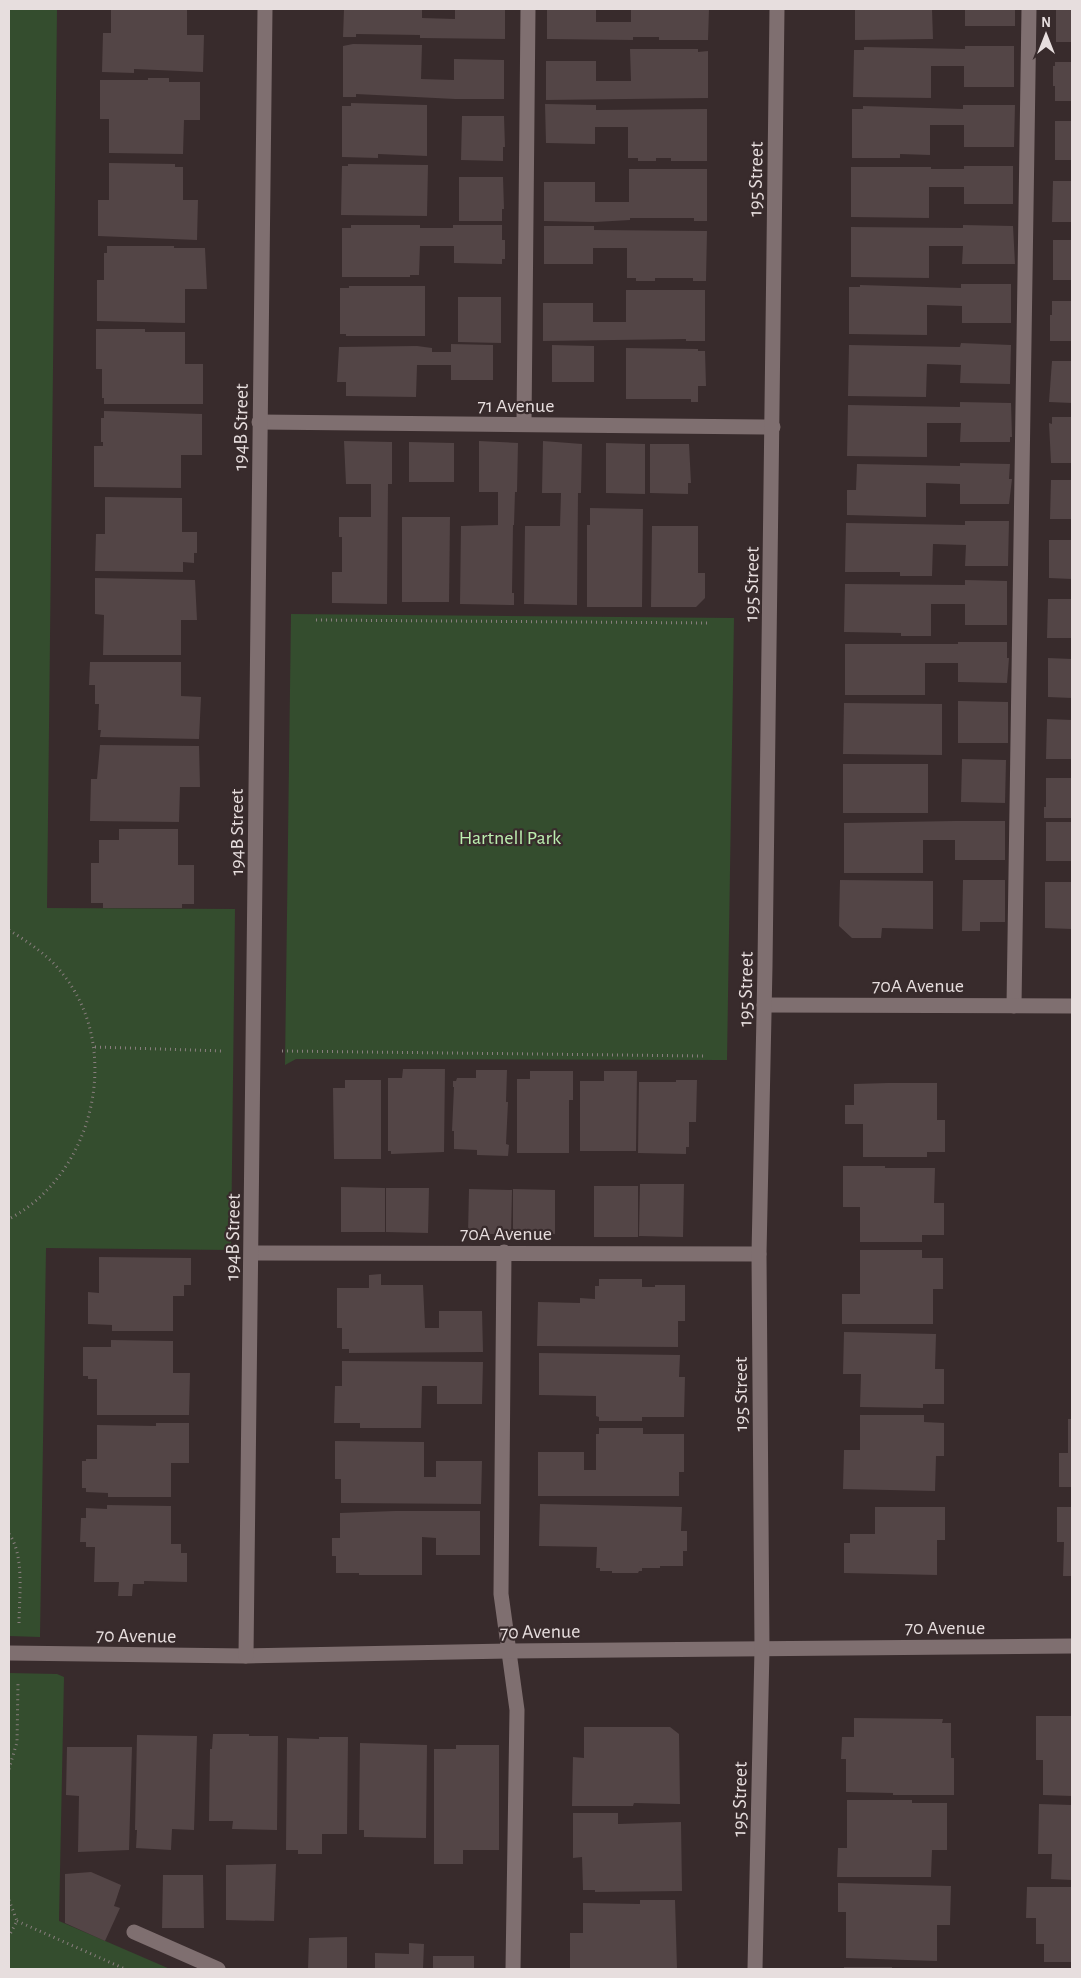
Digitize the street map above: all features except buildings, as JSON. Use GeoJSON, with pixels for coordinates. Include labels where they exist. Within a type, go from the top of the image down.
{"type":"FeatureCollection","features":[{"type":"Feature","properties":{"kind":"street","name":"194B Street"},"geometry":{"type":"LineString","coordinates":[[246,1656],[252,1253],[259,422],[266,9]]}},
{"type":"Feature","properties":{"kind":"street"},"geometry":{"type":"LineString","coordinates":[[524,424],[528,9]]}},
{"type":"Feature","properties":{"kind":"street","name":"195 Street"},"geometry":{"type":"LineString","coordinates":[[755,1969],[762,1649],[759,1254],[773,427],[777,9]]}},
{"type":"Feature","properties":{"kind":"street"},"geometry":{"type":"LineString","coordinates":[[1014,1006],[1029,9]]}},
{"type":"Feature","properties":{"kind":"street","name":"71 Avenue"},"geometry":{"type":"LineString","coordinates":[[259,422],[773,427]]}},
{"type":"Feature","properties":{"kind":"street","name":"70A Avenue"},"geometry":{"type":"LineString","coordinates":[[764,1005],[1072,1006]]}},
{"type":"Feature","properties":{"kind":"street"},"geometry":{"type":"LineString","coordinates":[[504,1252],[501,1594],[517,1710],[513,1969]]}},
{"type":"Feature","properties":{"kind":"street","name":"70A Avenue"},"geometry":{"type":"LineString","coordinates":[[252,1253],[759,1254]]}},
{"type":"Feature","properties":{"kind":"street","name":"70 Avenue"},"geometry":{"type":"LineString","coordinates":[[9,1653],[246,1656],[509,1651],[1072,1646]]}},
{"type":"Feature","properties":{"kind":"street"},"geometry":{"type":"LineString","coordinates":[[134,1932],[218,1969]]}},
{"type":"Feature","properties":{"kind":"path"},"geometry":{"type":"LineString","coordinates":[[316,620],[709,623]]}},
{"type":"Feature","properties":{"kind":"path"},"geometry":{"type":"LineString","coordinates":[[9,930],[36,947],[62,972],[82,1005],[95,1047],[94,1089],[87,1122],[77,1150],[62,1175],[38,1199],[9,1219]]}},
{"type":"Feature","properties":{"kind":"path"},"geometry":{"type":"LineString","coordinates":[[95,1047],[254,1051],[703,1056]]}},
{"type":"Feature","properties":{"kind":"path"},"geometry":{"type":"LineString","coordinates":[[9,1534],[17,1551],[19,1629]]}},
{"type":"Feature","properties":{"kind":"path"},"geometry":{"type":"LineString","coordinates":[[9,1769],[17,1742],[18,1681]]}},
{"type":"Feature","properties":{"kind":"path"},"geometry":{"type":"LineString","coordinates":[[9,1900],[17,1921],[126,1969]]}},
{"type":"Feature","properties":{"kind":"path"},"geometry":{"type":"LineString","coordinates":[[9,1936],[17,1921]]}},
{"type":"Feature","properties":{"kind":"green space"},"geometry":{"type":"Polygon","coordinates":[[[9,9],[57,9],[47,908],[235,909],[231,1250],[46,1248],[40,1637],[9,1636],[9,9]]]}},
{"type":"Feature","properties":{"kind":"green space","name":"Hartnell Park"},"geometry":{"type":"Polygon","coordinates":[[[291,614],[734,618],[727,1060],[296,1059],[285,1065],[291,614]]]}},
{"type":"Feature","properties":{"kind":"green space"},"geometry":{"type":"Polygon","coordinates":[[[9,1673],[57,1674],[64,1677],[59,1921],[170,1969],[9,1969],[9,1673]]]}}]}
